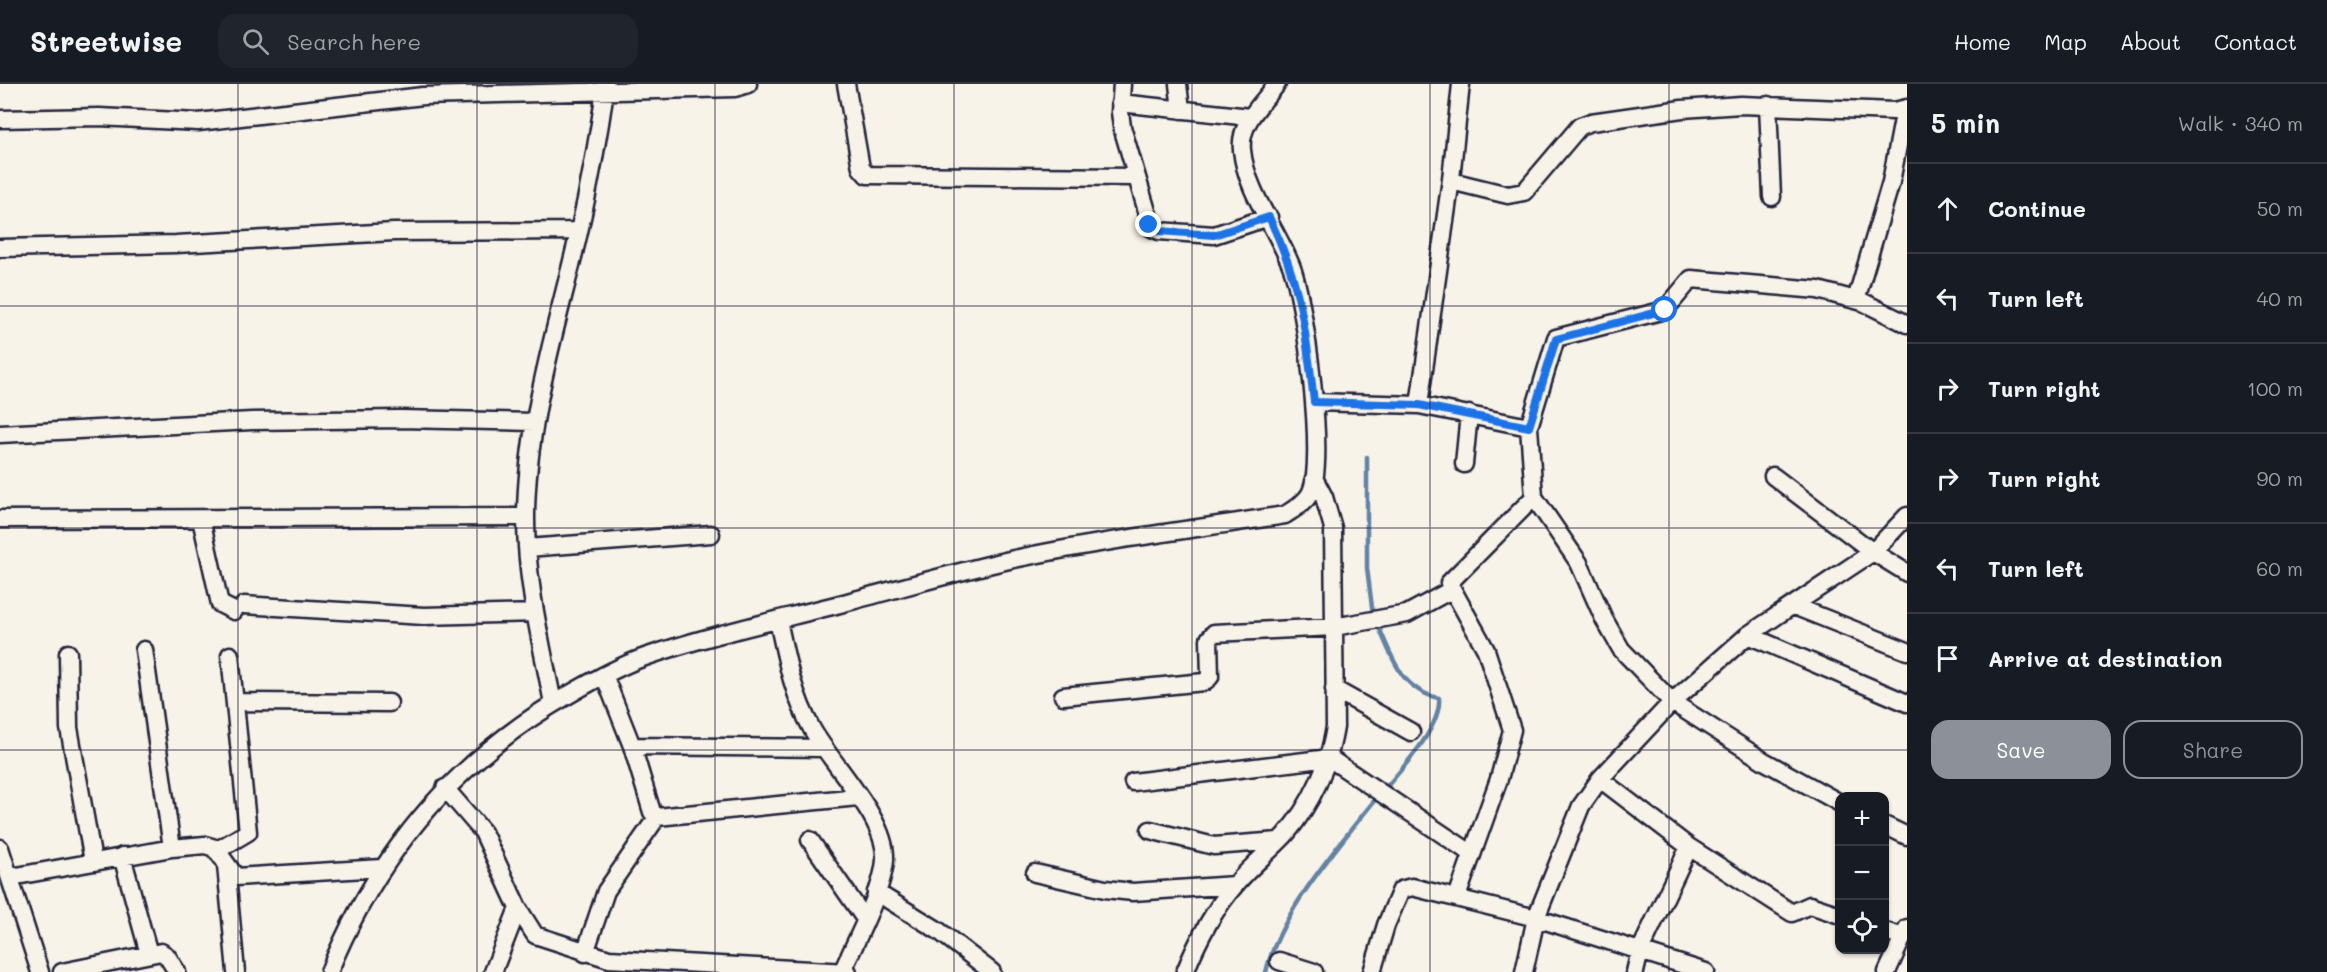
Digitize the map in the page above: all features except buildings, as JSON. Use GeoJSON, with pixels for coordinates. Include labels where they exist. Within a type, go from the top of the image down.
{"type":"FeatureCollection","features":[{"type":"Feature","properties":{"kind":"street"},"geometry":{"type":"LineString","coordinates":[[0,119],[99,117],[198,122],[423,96],[606,87],[735,88],[748,84]]}},
{"type":"Feature","properties":{"kind":"street"},"geometry":{"type":"LineString","coordinates":[[846,84],[861,168],[867,174],[1136,177]]}},
{"type":"Feature","properties":{"kind":"street"},"geometry":{"type":"LineString","coordinates":[[1122,84],[1120,103],[1122,127],[1149,225],[1159,231],[1214,235],[1269,217]]}},
{"type":"Feature","properties":{"kind":"street"},"geometry":{"type":"LineString","coordinates":[[1178,84],[1181,110]]}},
{"type":"Feature","properties":{"kind":"street"},"geometry":{"type":"LineString","coordinates":[[328,972],[358,909],[382,868],[445,788],[493,743],[553,704],[604,675],[644,657],[1014,559],[1285,514],[1299,506],[1310,494],[1314,478],[1314,402],[1299,292],[1292,268],[1248,173],[1242,150],[1244,131],[1250,117],[1277,84]]}},
{"type":"Feature","properties":{"kind":"street"},"geometry":{"type":"LineString","coordinates":[[1419,405],[1451,181],[1461,84]]}},
{"type":"Feature","properties":{"kind":"street"},"geometry":{"type":"LineString","coordinates":[[553,704],[535,613],[527,548],[526,517],[534,422],[579,231],[606,87]]}},
{"type":"Feature","properties":{"kind":"street"},"geometry":{"type":"LineString","coordinates":[[1120,103],[1250,117]]}},
{"type":"Feature","properties":{"kind":"street"},"geometry":{"type":"LineString","coordinates":[[1451,181],[1508,195],[1527,191],[1585,123],[1682,109],[1768,105],[1894,111],[1906,108],[1891,182],[1856,300]]}},
{"type":"Feature","properties":{"kind":"street"},"geometry":{"type":"LineString","coordinates":[[1768,105],[1772,197]]}},
{"type":"Feature","properties":{"kind":"street"},"geometry":{"type":"LineString","coordinates":[[0,248],[176,244],[394,232],[579,231]]}},
{"type":"Feature","properties":{"kind":"street"},"geometry":{"type":"LineString","coordinates":[[1835,801],[1764,761],[1672,702],[1621,649],[1604,619],[1579,563],[1534,497],[1529,427],[1556,339],[1665,310],[1691,279],[1818,290],[1856,300],[1907,324]]}},
{"type":"Feature","properties":{"kind":"street"},"geometry":{"type":"LineString","coordinates":[[1314,402],[1419,405],[1529,427]]}},
{"type":"Feature","properties":{"kind":"street"},"geometry":{"type":"LineString","coordinates":[[1464,464],[1469,414]]}},
{"type":"Feature","properties":{"kind":"street"},"geometry":{"type":"LineString","coordinates":[[0,434],[252,421],[400,419],[534,422]]}},
{"type":"Feature","properties":{"kind":"street"},"geometry":{"type":"LineString","coordinates":[[1773,476],[1873,552],[1907,573]]}},
{"type":"Feature","properties":{"kind":"street"},"geometry":{"type":"LineString","coordinates":[[1185,972],[1196,945],[1235,885],[1279,841],[1308,802],[1329,758],[1335,727],[1333,528],[1324,497],[1314,478]]}},
{"type":"Feature","properties":{"kind":"street"},"geometry":{"type":"LineString","coordinates":[[1457,897],[1499,779],[1511,726],[1486,650],[1451,590],[1451,579],[1534,497]]}},
{"type":"Feature","properties":{"kind":"street"},"geometry":{"type":"LineString","coordinates":[[1524,972],[1536,918],[1581,806],[1600,779],[1672,702],[1748,635],[1873,552],[1907,516]]}},
{"type":"Feature","properties":{"kind":"street"},"geometry":{"type":"LineString","coordinates":[[0,519],[526,517]]}},
{"type":"Feature","properties":{"kind":"street"},"geometry":{"type":"LineString","coordinates":[[201,519],[220,604],[239,608],[424,616],[535,613]]}},
{"type":"Feature","properties":{"kind":"street"},"geometry":{"type":"LineString","coordinates":[[527,548],[711,534]]}},
{"type":"Feature","properties":{"kind":"street"},"geometry":{"type":"LineString","coordinates":[[1063,696],[1204,682],[1211,675],[1209,639],[1218,632],[1334,627],[1407,614],[1451,590]]}},
{"type":"Feature","properties":{"kind":"street"},"geometry":{"type":"LineString","coordinates":[[1794,606],[1907,651]]}},
{"type":"Feature","properties":{"kind":"street"},"geometry":{"type":"LineString","coordinates":[[445,788],[483,832],[518,908],[535,935],[609,959],[747,970],[846,971],[884,873],[885,850],[880,830],[824,748],[797,698],[778,620]]}},
{"type":"Feature","properties":{"kind":"street"},"geometry":{"type":"LineString","coordinates":[[1748,635],[1907,703]]}},
{"type":"Feature","properties":{"kind":"street"},"geometry":{"type":"LineString","coordinates":[[144,650],[172,848]]}},
{"type":"Feature","properties":{"kind":"street"},"geometry":{"type":"LineString","coordinates":[[68,653],[69,728],[93,861]]}},
{"type":"Feature","properties":{"kind":"street"},"geometry":{"type":"LineString","coordinates":[[221,858],[248,832],[230,655]]}},
{"type":"Feature","properties":{"kind":"street"},"geometry":{"type":"LineString","coordinates":[[604,675],[632,746],[652,812],[657,818]]}},
{"type":"Feature","properties":{"kind":"street"},"geometry":{"type":"LineString","coordinates":[[1334,689],[1411,732]]}},
{"type":"Feature","properties":{"kind":"street"},"geometry":{"type":"LineString","coordinates":[[235,702],[389,703]]}},
{"type":"Feature","properties":{"kind":"street"},"geometry":{"type":"LineString","coordinates":[[632,746],[824,748]]}},
{"type":"Feature","properties":{"kind":"street"},"geometry":{"type":"LineString","coordinates":[[1133,782],[1329,758],[1472,854]]}},
{"type":"Feature","properties":{"kind":"street"},"geometry":{"type":"LineString","coordinates":[[1600,779],[1689,847],[1792,913],[1810,905],[1835,914]]}},
{"type":"Feature","properties":{"kind":"street"},"geometry":{"type":"LineString","coordinates":[[588,972],[588,954],[606,891],[657,818],[858,797]]}},
{"type":"Feature","properties":{"kind":"street"},"geometry":{"type":"LineString","coordinates":[[1889,827],[1907,836]]}},
{"type":"Feature","properties":{"kind":"street"},"geometry":{"type":"LineString","coordinates":[[1150,830],[1214,846],[1279,841]]}},
{"type":"Feature","properties":{"kind":"street"},"geometry":{"type":"LineString","coordinates":[[810,840],[865,919]]}},
{"type":"Feature","properties":{"kind":"street"},"geometry":{"type":"LineString","coordinates":[[11,877],[122,856],[205,845],[221,858],[237,878],[382,868]]}},
{"type":"Feature","properties":{"kind":"street"},"geometry":{"type":"LineString","coordinates":[[1635,972],[1640,951],[1689,847]]}},
{"type":"Feature","properties":{"kind":"street"},"geometry":{"type":"LineString","coordinates":[[0,848],[40,972]]}},
{"type":"Feature","properties":{"kind":"street"},"geometry":{"type":"LineString","coordinates":[[122,856],[149,954]]}},
{"type":"Feature","properties":{"kind":"street"},"geometry":{"type":"LineString","coordinates":[[221,858],[236,972]]}},
{"type":"Feature","properties":{"kind":"street"},"geometry":{"type":"LineString","coordinates":[[1035,873],[1105,889],[1133,892],[1235,885]]}},
{"type":"Feature","properties":{"kind":"street"},"geometry":{"type":"LineString","coordinates":[[1372,972],[1386,925],[1401,890],[1412,887],[1536,918],[1706,972]]}},
{"type":"Feature","properties":{"kind":"street"},"geometry":{"type":"LineString","coordinates":[[876,892],[939,931],[992,972]]}},
{"type":"Feature","properties":{"kind":"street"},"geometry":{"type":"LineString","coordinates":[[493,972],[518,908]]}},
{"type":"Feature","properties":{"kind":"street"},"geometry":{"type":"LineString","coordinates":[[1887,972],[1905,933],[1889,931]]}},
{"type":"Feature","properties":{"kind":"street"},"geometry":{"type":"LineString","coordinates":[[62,972],[149,954],[166,954],[177,972]]}},
{"type":"Feature","properties":{"kind":"street"},"geometry":{"type":"LineString","coordinates":[[1279,961],[1314,972]]}},
{"type":"Feature","properties":{"kind":"waterway"},"geometry":{"type":"LineString","coordinates":[[1367,457],[1367,568],[1373,615]]}},
{"type":"Feature","properties":{"kind":"waterway"},"geometry":{"type":"LineString","coordinates":[[1377,623],[1393,659],[1406,679],[1415,688],[1439,698],[1438,709],[1428,734],[1384,790]]}},
{"type":"Feature","properties":{"kind":"waterway"},"geometry":{"type":"LineString","coordinates":[[1266,972],[1273,949],[1298,903],[1330,857],[1378,796]]}},
{"type":"Feature","properties":{"kind":"route"},"geometry":{"type":"LineString","coordinates":[[1149,225],[1159,231],[1214,235],[1230,232],[1269,217],[1292,268],[1299,292],[1314,402],[1419,405],[1529,427],[1552,345],[1558,337],[1606,327],[1665,310]]}}]}
